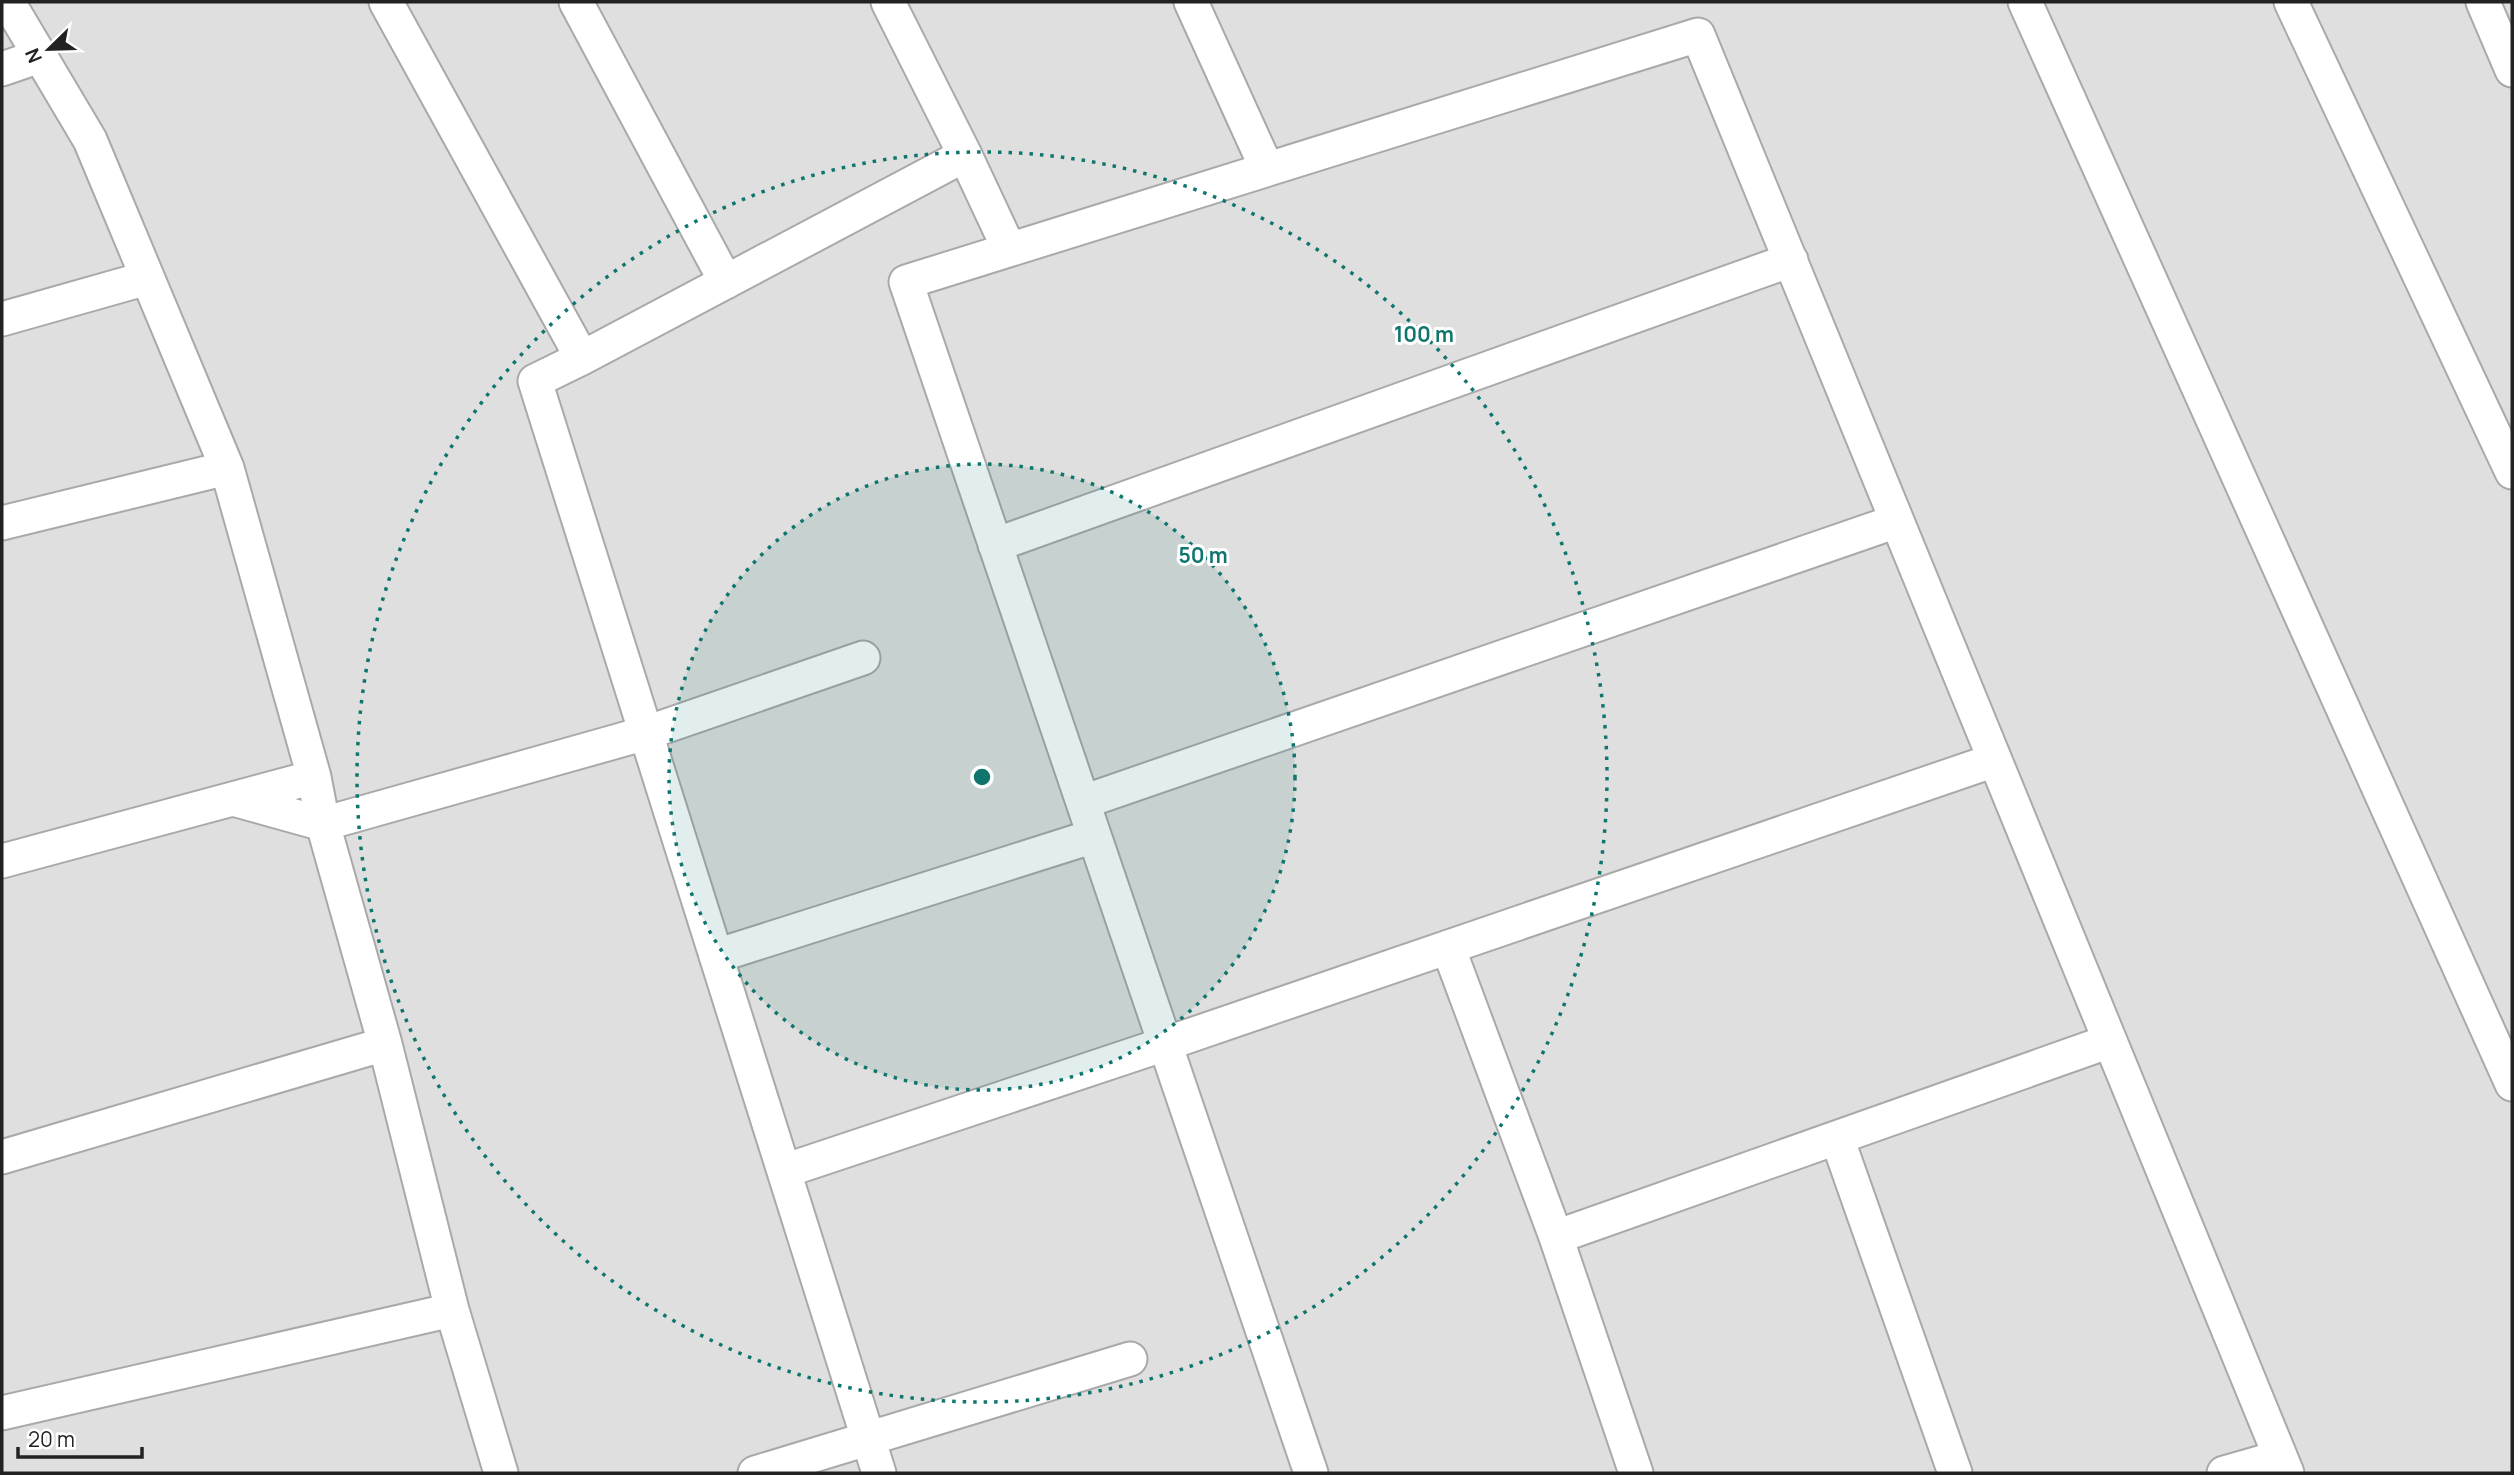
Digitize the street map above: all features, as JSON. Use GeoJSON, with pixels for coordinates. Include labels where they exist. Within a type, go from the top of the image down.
{"type":"FeatureCollection","features":[{"type":"Feature","properties":{"kind":"street"},"geometry":{"type":"LineString","coordinates":[[8,2],[90,141],[227,468],[314,777],[323,824],[385,1044],[453,1310],[501,1473]]}},
{"type":"Feature","properties":{"kind":"street"},"geometry":{"type":"LineString","coordinates":[[386,2],[582,358]]}},
{"type":"Feature","properties":{"kind":"street"},"geometry":{"type":"LineString","coordinates":[[576,2],[726,282]]}},
{"type":"Feature","properties":{"kind":"street"},"geometry":{"type":"LineString","coordinates":[[888,2],[965,155],[1009,250]]}},
{"type":"Feature","properties":{"kind":"street"},"geometry":{"type":"LineString","coordinates":[[1191,2],[1267,169]]}},
{"type":"Feature","properties":{"kind":"street"},"geometry":{"type":"LineString","coordinates":[[2025,2],[2512,1084]]}},
{"type":"Feature","properties":{"kind":"street"},"geometry":{"type":"LineString","coordinates":[[2291,2],[2512,472]]}},
{"type":"Feature","properties":{"kind":"street"},"geometry":{"type":"LineString","coordinates":[[2483,2],[2512,70]]}},
{"type":"Feature","properties":{"kind":"street"},"geometry":{"type":"LineString","coordinates":[[1311,1473],[906,282],[1698,35],[2283,1465],[2224,1473]]}},
{"type":"Feature","properties":{"kind":"street"},"geometry":{"type":"LineString","coordinates":[[2,69],[40,56]]}},
{"type":"Feature","properties":{"kind":"street"},"geometry":{"type":"LineString","coordinates":[[879,1473],[535,381],[965,155]]}},
{"type":"Feature","properties":{"kind":"street"},"geometry":{"type":"LineString","coordinates":[[995,545],[1791,260]]}},
{"type":"Feature","properties":{"kind":"street"},"geometry":{"type":"LineString","coordinates":[[2,319],[148,278]]}},
{"type":"Feature","properties":{"kind":"street"},"geometry":{"type":"LineString","coordinates":[[2,523],[227,468]]}},
{"type":"Feature","properties":{"kind":"street"},"geometry":{"type":"LineString","coordinates":[[1083,802],[1897,521]]}},
{"type":"Feature","properties":{"kind":"street"},"geometry":{"type":"LineString","coordinates":[[233,799],[323,824],[646,733],[863,659]]}},
{"type":"Feature","properties":{"kind":"street"},"geometry":{"type":"LineString","coordinates":[[784,1171],[1166,1044],[1995,760]]}},
{"type":"Feature","properties":{"kind":"street"},"geometry":{"type":"LineString","coordinates":[[2,861],[314,777]]}},
{"type":"Feature","properties":{"kind":"street"},"geometry":{"type":"LineString","coordinates":[[716,956],[1094,836]]}},
{"type":"Feature","properties":{"kind":"street"},"geometry":{"type":"LineString","coordinates":[[1448,947],[1556,1237],[1636,1473]]}},
{"type":"Feature","properties":{"kind":"street"},"geometry":{"type":"LineString","coordinates":[[1556,1237],[2110,1041]]}},
{"type":"Feature","properties":{"kind":"street"},"geometry":{"type":"LineString","coordinates":[[2,1157],[385,1044]]}},
{"type":"Feature","properties":{"kind":"street"},"geometry":{"type":"LineString","coordinates":[[1837,1138],[1955,1473]]}},
{"type":"Feature","properties":{"kind":"street"},"geometry":{"type":"LineString","coordinates":[[2,1413],[453,1310]]}},
{"type":"Feature","properties":{"kind":"street"},"geometry":{"type":"LineString","coordinates":[[755,1473],[1130,1359]]}},
{"type":"Feature","properties":{"kind":"shaded area"},"geometry":{"type":"Polygon","coordinates":[[[2,2],[2512,2],[2512,1473],[2,1473],[2,2]]]}}]}
